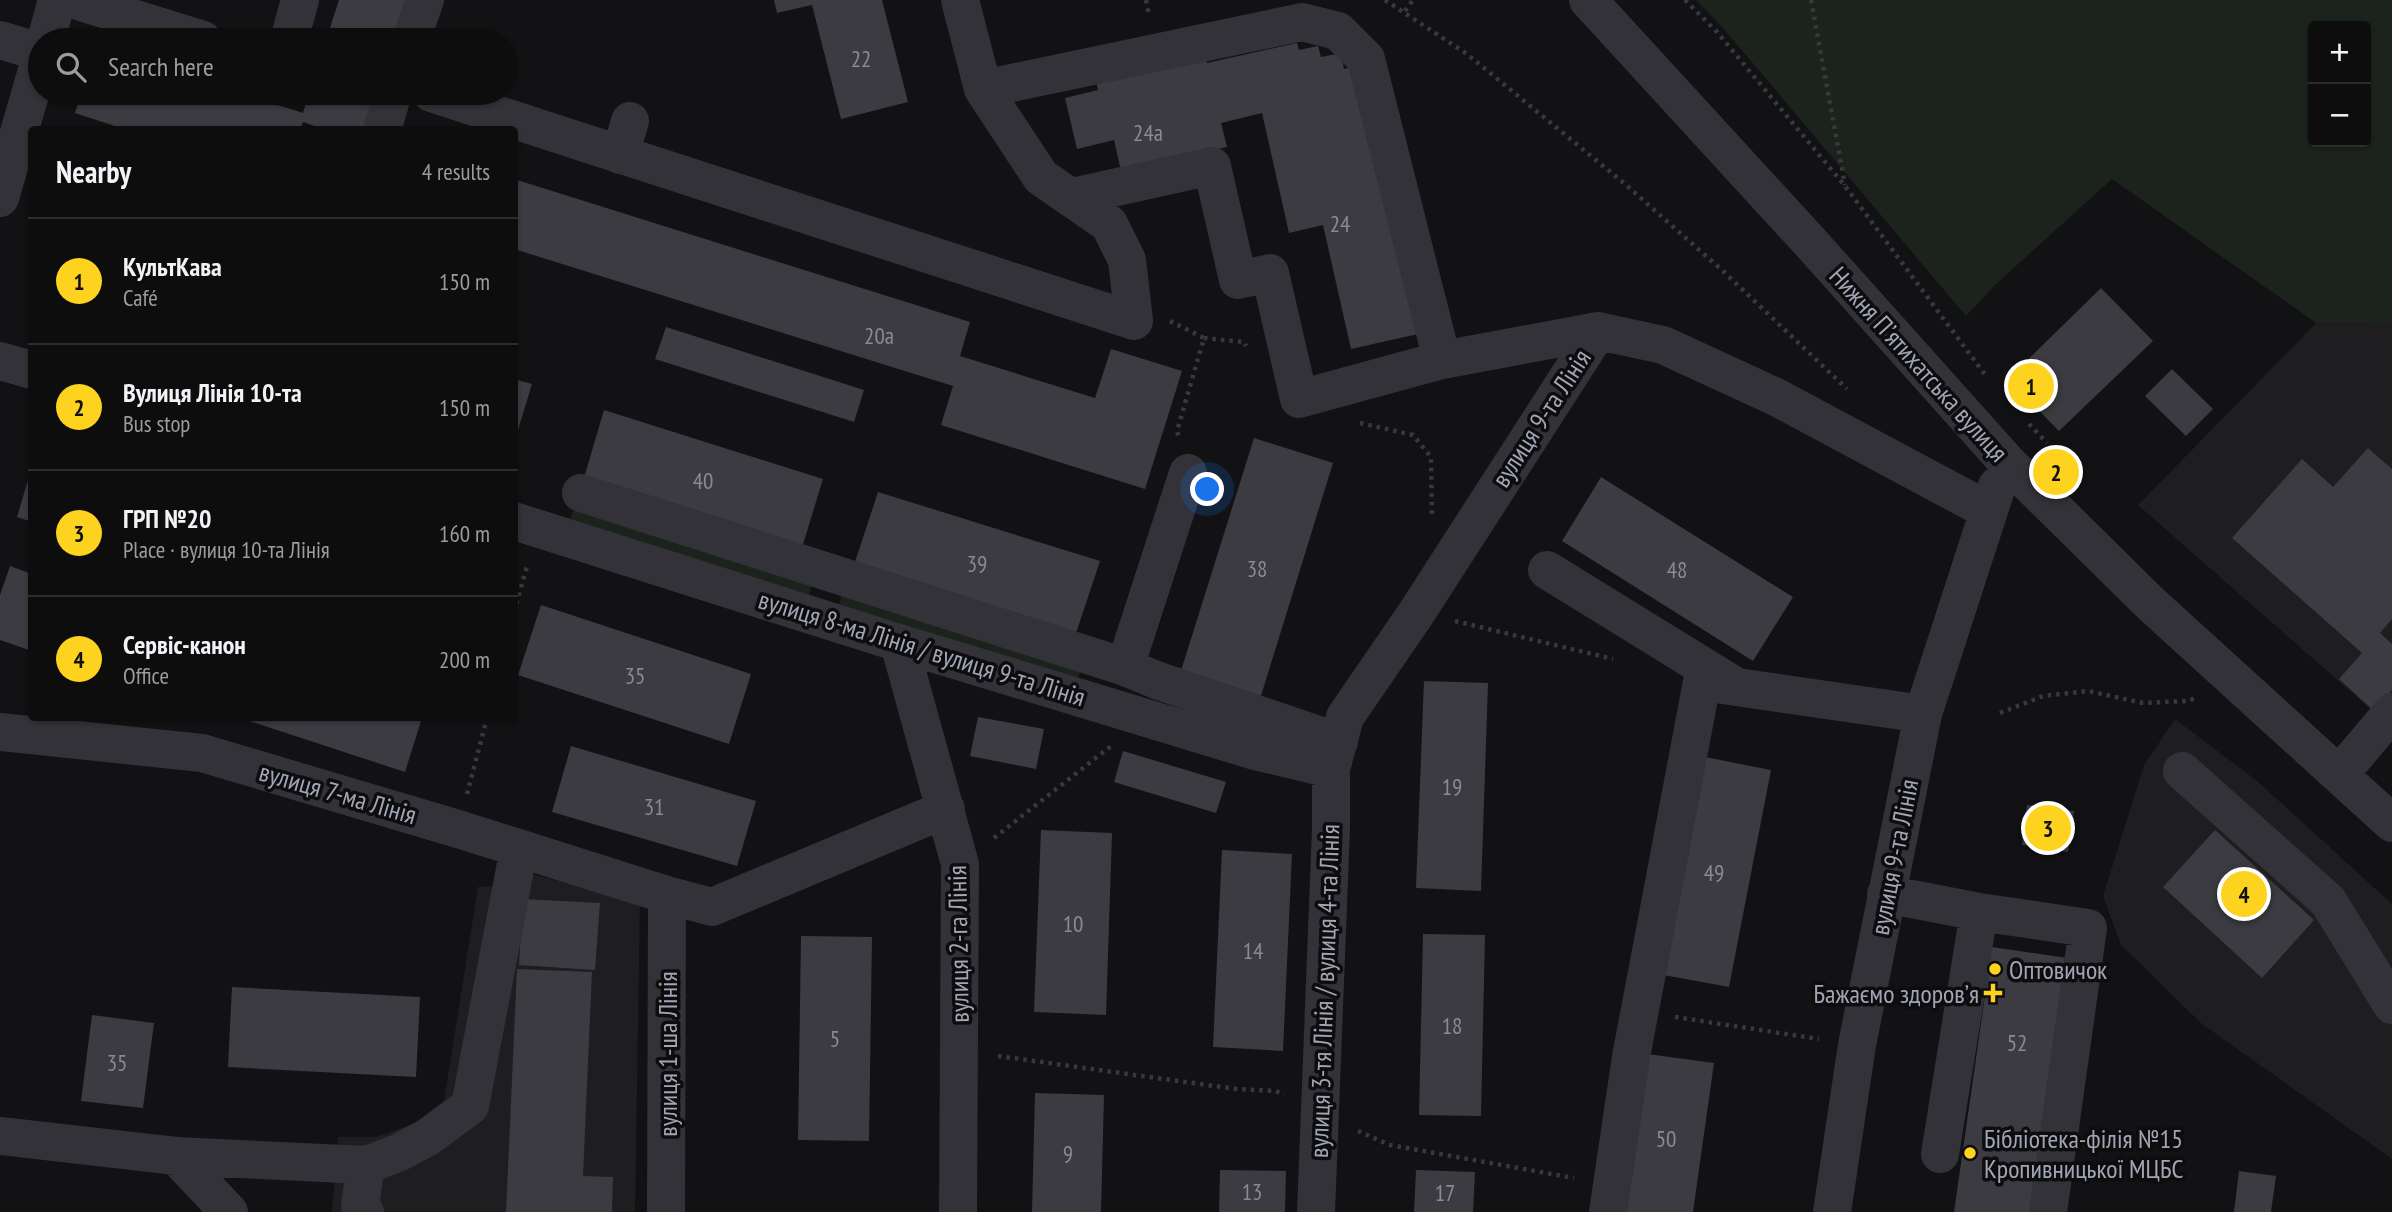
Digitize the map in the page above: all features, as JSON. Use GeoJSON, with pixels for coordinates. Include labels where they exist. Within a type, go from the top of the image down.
{"type":"FeatureCollection","features":[{"type":"Feature","properties":{"kind":"street"},"geometry":{"type":"LineString","coordinates":[[49,28],[57,0]]}},
{"type":"Feature","properties":{"kind":"street"},"geometry":{"type":"LineString","coordinates":[[75,0],[165,28]]}},
{"type":"Feature","properties":{"kind":"street"},"geometry":{"type":"LineString","coordinates":[[292,28],[300,0]]}},
{"type":"Feature","properties":{"kind":"street"},"geometry":{"type":"LineString","coordinates":[[415,28],[425,0]]}},
{"type":"Feature","properties":{"kind":"street"},"geometry":{"type":"LineString","coordinates":[[483,105],[625,138],[1134,321],[1127,260],[1109,224],[1041,177],[983,89],[960,0]]}},
{"type":"Feature","properties":{"kind":"street","name":"Нижня Пʼятихатська вулиця"},"geometry":{"type":"LineString","coordinates":[[1588,0],[2006,461],[2096,552],[2392,823]]}},
{"type":"Feature","properties":{"kind":"street"},"geometry":{"type":"LineString","coordinates":[[983,89],[1302,22],[1338,32],[1366,59],[1442,359]]}},
{"type":"Feature","properties":{"kind":"street"},"geometry":{"type":"LineString","coordinates":[[0,40],[28,48]]}},
{"type":"Feature","properties":{"kind":"street"},"geometry":{"type":"LineString","coordinates":[[0,198],[28,101]]}},
{"type":"Feature","properties":{"kind":"street"},"geometry":{"type":"LineString","coordinates":[[383,126],[389,105]]}},
{"type":"Feature","properties":{"kind":"street"},"geometry":{"type":"LineString","coordinates":[[1072,197],[1212,166],[1238,280],[1270,274],[1299,399],[1442,359],[1598,331]]}},
{"type":"Feature","properties":{"kind":"street","name":"вулиця 9-та Лінія"},"geometry":{"type":"LineString","coordinates":[[1335,755],[1345,717],[1417,612],[1598,331],[1663,345],[1688,356],[1776,397],[1989,511]]}},
{"type":"Feature","properties":{"kind":"street"},"geometry":{"type":"LineString","coordinates":[[0,360],[28,369]]}},
{"type":"Feature","properties":{"kind":"street","name":"вулиця 9-та Лінія"},"geometry":{"type":"LineString","coordinates":[[1832,1212],[1857,1045],[1923,714],[2006,461]]}},
{"type":"Feature","properties":{"kind":"street"},"geometry":{"type":"LineString","coordinates":[[1125,667],[1188,473]]}},
{"type":"Feature","properties":{"kind":"street"},"geometry":{"type":"LineString","coordinates":[[580,493],[1125,667],[1335,755]]}},
{"type":"Feature","properties":{"kind":"street","name":"вулиця 8-ма Лінія / вулиця 9-та Лінія"},"geometry":{"type":"LineString","coordinates":[[518,522],[899,643],[1255,751],[1335,755]]}},
{"type":"Feature","properties":{"kind":"street"},"geometry":{"type":"LineString","coordinates":[[1547,570],[1737,687]]}},
{"type":"Feature","properties":{"kind":"street","name":"вулиця 2-га Лінія"},"geometry":{"type":"LineString","coordinates":[[899,643],[960,864],[958,1212]]}},
{"type":"Feature","properties":{"kind":"street"},"geometry":{"type":"LineString","coordinates":[[1608,1212],[1631,1056],[1702,682],[1923,714]]}},
{"type":"Feature","properties":{"kind":"street"},"geometry":{"type":"LineString","coordinates":[[2339,775],[2392,712]]}},
{"type":"Feature","properties":{"kind":"street","name":"вулиця 7-ма Лінія"},"geometry":{"type":"LineString","coordinates":[[0,732],[202,753],[712,908],[946,809]]}},
{"type":"Feature","properties":{"kind":"street","name":"вулиця 3-тя Лінія / вулиця 4-та Лінія"},"geometry":{"type":"LineString","coordinates":[[1316,1212],[1335,755]]}},
{"type":"Feature","properties":{"kind":"street"},"geometry":{"type":"LineString","coordinates":[[2182,771],[2328,901],[2392,1005]]}},
{"type":"Feature","properties":{"kind":"street"},"geometry":{"type":"LineString","coordinates":[[0,1136],[176,1156],[366,1165],[398,1153],[428,1137],[470,1106],[519,848]]}},
{"type":"Feature","properties":{"kind":"street"},"geometry":{"type":"LineString","coordinates":[[1886,894],[1979,912],[2088,928],[2048,1212]]}},
{"type":"Feature","properties":{"kind":"street","name":"вулиця 1-ша Лінія"},"geometry":{"type":"LineString","coordinates":[[666,1212],[667,895]]}},
{"type":"Feature","properties":{"kind":"street"},"geometry":{"type":"LineString","coordinates":[[1940,1154],[1979,912]]}},
{"type":"Feature","properties":{"kind":"street"},"geometry":{"type":"LineString","coordinates":[[176,1156],[229,1212]]}},
{"type":"Feature","properties":{"kind":"street"},"geometry":{"type":"LineString","coordinates":[[365,1212],[360,1205],[366,1165]]}},
{"type":"Feature","properties":{"kind":"path"},"geometry":{"type":"LineString","coordinates":[[1146,0],[1147,8]]}},
{"type":"Feature","properties":{"kind":"path"},"geometry":{"type":"LineString","coordinates":[[1385,0],[1467,54],[1625,184],[1724,272],[1849,391]]}},
{"type":"Feature","properties":{"kind":"path"},"geometry":{"type":"LineString","coordinates":[[1405,12],[1413,0]]}},
{"type":"Feature","properties":{"kind":"path"},"geometry":{"type":"LineString","coordinates":[[1685,0],[1717,32],[1845,186],[1989,380]]}},
{"type":"Feature","properties":{"kind":"path"},"geometry":{"type":"LineString","coordinates":[[1811,0],[1845,186]]}},
{"type":"Feature","properties":{"kind":"path"},"geometry":{"type":"LineString","coordinates":[[1133,302],[1204,338],[1244,342],[1248,354]]}},
{"type":"Feature","properties":{"kind":"path"},"geometry":{"type":"LineString","coordinates":[[1188,473],[1177,431],[1204,338]]}},
{"type":"Feature","properties":{"kind":"path"},"geometry":{"type":"LineString","coordinates":[[2024,419],[2052,448]]}},
{"type":"Feature","properties":{"kind":"path"},"geometry":{"type":"LineString","coordinates":[[1359,422],[1413,435],[1431,457],[1432,516],[1444,569]]}},
{"type":"Feature","properties":{"kind":"path"},"geometry":{"type":"LineString","coordinates":[[1417,612],[1620,660]]}},
{"type":"Feature","properties":{"kind":"path"},"geometry":{"type":"LineString","coordinates":[[2000,713],[2043,696],[2076,692],[2088,691],[2143,703],[2187,701],[2240,686]]}},
{"type":"Feature","properties":{"kind":"path"},"geometry":{"type":"LineString","coordinates":[[960,864],[1147,717]]}},
{"type":"Feature","properties":{"kind":"path"},"geometry":{"type":"LineString","coordinates":[[458,829],[486,721]]}},
{"type":"Feature","properties":{"kind":"path"},"geometry":{"type":"LineString","coordinates":[[1640,1012],[1857,1045]]}},
{"type":"Feature","properties":{"kind":"path"},"geometry":{"type":"LineString","coordinates":[[959,1051],[1236,1089],[1276,1091],[1390,1145],[1558,1175]]}},
{"type":"Feature","properties":{"kind":"shaded area"},"geometry":{"type":"Polygon","coordinates":[[[1696,0],[2392,0],[2392,324],[2316,323],[2112,179],[1996,284],[1966,316],[1724,29],[1696,0]]]}},
{"type":"Feature","properties":{"kind":"shaded area"},"geometry":{"type":"Polygon","coordinates":[[[2316,323],[2392,324],[2392,728],[2138,505],[2316,323]]]}},
{"type":"Feature","properties":{"kind":"shaded area"},"geometry":{"type":"Polygon","coordinates":[[[574,508],[813,582],[805,607],[566,532],[574,508]]]}},
{"type":"Feature","properties":{"kind":"shaded area"},"geometry":{"type":"Polygon","coordinates":[[[843,591],[1082,666],[1074,690],[836,615],[843,591]]]}},
{"type":"Feature","properties":{"kind":"shaded area"},"geometry":{"type":"Polygon","coordinates":[[[2175,719],[2256,780],[2392,904],[2392,1159],[2202,1024],[2121,945],[2103,896],[2144,765],[2175,719]]]}},
{"type":"Feature","properties":{"kind":"shaded area"},"geometry":{"type":"Polygon","coordinates":[[[530,874],[640,900],[635,1212],[332,1212],[338,1137],[376,1137],[413,1124],[444,1101],[478,887],[527,884],[530,874]]]}},
{"type":"Feature","properties":{"kind":"building"},"geometry":{"type":"Polygon","coordinates":[[[339,0],[411,0],[402,28],[330,28],[339,0]]]}},
{"type":"Feature","properties":{"kind":"building"},"geometry":{"type":"Polygon","coordinates":[[[774,0],[882,0],[908,102],[841,119],[812,5],[777,13],[774,0]]]}},
{"type":"Feature","properties":{"kind":"building"},"geometry":{"type":"Polygon","coordinates":[[[1297,43],[1299,50],[1318,46],[1321,57],[1341,53],[1344,69],[1357,66],[1418,334],[1351,349],[1323,225],[1289,233],[1262,113],[1221,123],[1227,147],[1121,171],[1114,140],[1077,149],[1065,98],[1098,90],[1095,75],[1204,50],[1207,63],[1297,43]]]}},
{"type":"Feature","properties":{"kind":"building"},"geometry":{"type":"Polygon","coordinates":[[[77,105],[278,105],[303,113],[305,105],[377,105],[371,126],[314,126],[303,122],[302,126],[115,126],[75,113],[77,105]]]}},
{"type":"Feature","properties":{"kind":"building"},"geometry":{"type":"Polygon","coordinates":[[[518,180],[970,322],[960,356],[1095,398],[1111,349],[1182,371],[1145,489],[941,425],[953,386],[518,250],[518,180]]]}},
{"type":"Feature","properties":{"kind":"building"},"geometry":{"type":"Polygon","coordinates":[[[2101,288],[2153,341],[2059,431],[2008,379],[2101,288]]]}},
{"type":"Feature","properties":{"kind":"building"},"geometry":{"type":"Polygon","coordinates":[[[666,327],[864,390],[854,422],[655,359],[666,327]]]}},
{"type":"Feature","properties":{"kind":"building"},"geometry":{"type":"Polygon","coordinates":[[[2172,369],[2213,409],[2186,436],[2145,396],[2172,369]]]}},
{"type":"Feature","properties":{"kind":"building"},"geometry":{"type":"Polygon","coordinates":[[[518,380],[532,384],[518,430],[518,380]]]}},
{"type":"Feature","properties":{"kind":"building"},"geometry":{"type":"Polygon","coordinates":[[[604,410],[823,479],[801,551],[583,481],[604,410]]]}},
{"type":"Feature","properties":{"kind":"building"},"geometry":{"type":"Polygon","coordinates":[[[1254,438],[1333,463],[1260,699],[1180,674],[1254,438]]]}},
{"type":"Feature","properties":{"kind":"building"},"geometry":{"type":"Polygon","coordinates":[[[2368,448],[2392,469],[2392,619],[2380,633],[2392,644],[2392,690],[2374,711],[2339,679],[2362,653],[2232,538],[2302,459],[2333,487],[2368,448]]]}},
{"type":"Feature","properties":{"kind":"building"},"geometry":{"type":"Polygon","coordinates":[[[1601,477],[1793,597],[1753,661],[1562,541],[1601,477]]]}},
{"type":"Feature","properties":{"kind":"building"},"geometry":{"type":"Polygon","coordinates":[[[28,480],[28,521],[17,517],[28,480]]]}},
{"type":"Feature","properties":{"kind":"building"},"geometry":{"type":"Polygon","coordinates":[[[878,492],[1100,561],[1075,636],[854,565],[878,492]]]}},
{"type":"Feature","properties":{"kind":"building"},"geometry":{"type":"Polygon","coordinates":[[[10,566],[28,573],[28,650],[0,640],[0,595],[10,566]]]}},
{"type":"Feature","properties":{"kind":"building"},"geometry":{"type":"Polygon","coordinates":[[[541,605],[751,674],[729,744],[518,675],[541,605]]]}},
{"type":"Feature","properties":{"kind":"building"},"geometry":{"type":"Polygon","coordinates":[[[1424,681],[1488,683],[1481,891],[1416,888],[1424,681]]]}},
{"type":"Feature","properties":{"kind":"building"},"geometry":{"type":"Polygon","coordinates":[[[978,717],[1044,729],[1036,769],[970,756],[978,717]]]}},
{"type":"Feature","properties":{"kind":"building"},"geometry":{"type":"Polygon","coordinates":[[[249,721],[421,721],[405,772],[249,721]]]}},
{"type":"Feature","properties":{"kind":"building"},"geometry":{"type":"Polygon","coordinates":[[[571,746],[756,801],[737,866],[552,812],[571,746]]]}},
{"type":"Feature","properties":{"kind":"building"},"geometry":{"type":"Polygon","coordinates":[[[1123,751],[1226,782],[1216,813],[1114,782],[1123,751]]]}},
{"type":"Feature","properties":{"kind":"building"},"geometry":{"type":"Polygon","coordinates":[[[1700,756],[1771,770],[1729,987],[1658,974],[1700,756]]]}},
{"type":"Feature","properties":{"kind":"building"},"geometry":{"type":"Polygon","coordinates":[[[2027,805],[2074,811],[2068,852],[2022,845],[2027,805]]]}},
{"type":"Feature","properties":{"kind":"building"},"geometry":{"type":"Polygon","coordinates":[[[1041,830],[1112,833],[1106,1015],[1034,1012],[1041,830]]]}},
{"type":"Feature","properties":{"kind":"building"},"geometry":{"type":"Polygon","coordinates":[[[2215,830],[2314,920],[2262,978],[2163,887],[2215,830]]]}},
{"type":"Feature","properties":{"kind":"building"},"geometry":{"type":"Polygon","coordinates":[[[1222,850],[1292,854],[1283,1051],[1213,1047],[1222,850]]]}},
{"type":"Feature","properties":{"kind":"building"},"geometry":{"type":"Polygon","coordinates":[[[523,899],[600,903],[595,970],[519,965],[523,899]]]}},
{"type":"Feature","properties":{"kind":"building"},"geometry":{"type":"Polygon","coordinates":[[[1423,934],[1485,935],[1481,1116],[1419,1115],[1423,934]]]}},
{"type":"Feature","properties":{"kind":"building"},"geometry":{"type":"Polygon","coordinates":[[[801,936],[872,937],[869,1141],[798,1140],[801,936]]]}},
{"type":"Feature","properties":{"kind":"building"},"geometry":{"type":"Polygon","coordinates":[[[1992,947],[2067,958],[2031,1212],[1954,1212],[1992,947]]]}},
{"type":"Feature","properties":{"kind":"building"},"geometry":{"type":"Polygon","coordinates":[[[517,969],[592,972],[583,1176],[613,1177],[612,1212],[506,1212],[517,969]]]}},
{"type":"Feature","properties":{"kind":"building"},"geometry":{"type":"Polygon","coordinates":[[[232,987],[420,997],[416,1077],[228,1067],[232,987]]]}},
{"type":"Feature","properties":{"kind":"building"},"geometry":{"type":"Polygon","coordinates":[[[92,1015],[154,1023],[143,1108],[81,1101],[92,1015]]]}},
{"type":"Feature","properties":{"kind":"building"},"geometry":{"type":"Polygon","coordinates":[[[1640,1053],[1714,1063],[1693,1212],[1618,1212],[1640,1053]]]}},
{"type":"Feature","properties":{"kind":"building"},"geometry":{"type":"Polygon","coordinates":[[[1035,1093],[1104,1095],[1101,1212],[1032,1212],[1035,1093]]]}},
{"type":"Feature","properties":{"kind":"building"},"geometry":{"type":"Polygon","coordinates":[[[1220,1170],[1286,1171],[1285,1212],[1219,1212],[1220,1170]]]}},
{"type":"Feature","properties":{"kind":"building"},"geometry":{"type":"Polygon","coordinates":[[[1416,1170],[1475,1172],[1473,1212],[1414,1212],[1416,1170]]]}},
{"type":"Feature","properties":{"kind":"building"},"geometry":{"type":"Polygon","coordinates":[[[2239,1171],[2276,1176],[2271,1212],[2234,1212],[2239,1171]]]}},
{"type":"Feature","properties":{"kind":"place","name":"КультКава"},"geometry":{"type":"Point","coordinates":[2031,386]}},
{"type":"Feature","properties":{"kind":"place","name":"Вулиця Лінія 10-та"},"geometry":{"type":"Point","coordinates":[2056,472]}},
{"type":"Feature","properties":{"kind":"place","name":"ГРП №20"},"geometry":{"type":"Point","coordinates":[2048,828]}},
{"type":"Feature","properties":{"kind":"place","name":"Сервіс-канон"},"geometry":{"type":"Point","coordinates":[2244,894]}},
{"type":"Feature","properties":{"kind":"place","name":"Оптовичок"},"geometry":{"type":"Point","coordinates":[1995,969]}},
{"type":"Feature","properties":{"kind":"place","name":"Бажаємо здоровʼя"},"geometry":{"type":"Point","coordinates":[1993,993]}},
{"type":"Feature","properties":{"kind":"place","name":"Бібліотека-філія №15 Кропивницької МЦБС"},"geometry":{"type":"Point","coordinates":[1970,1153]}}]}
